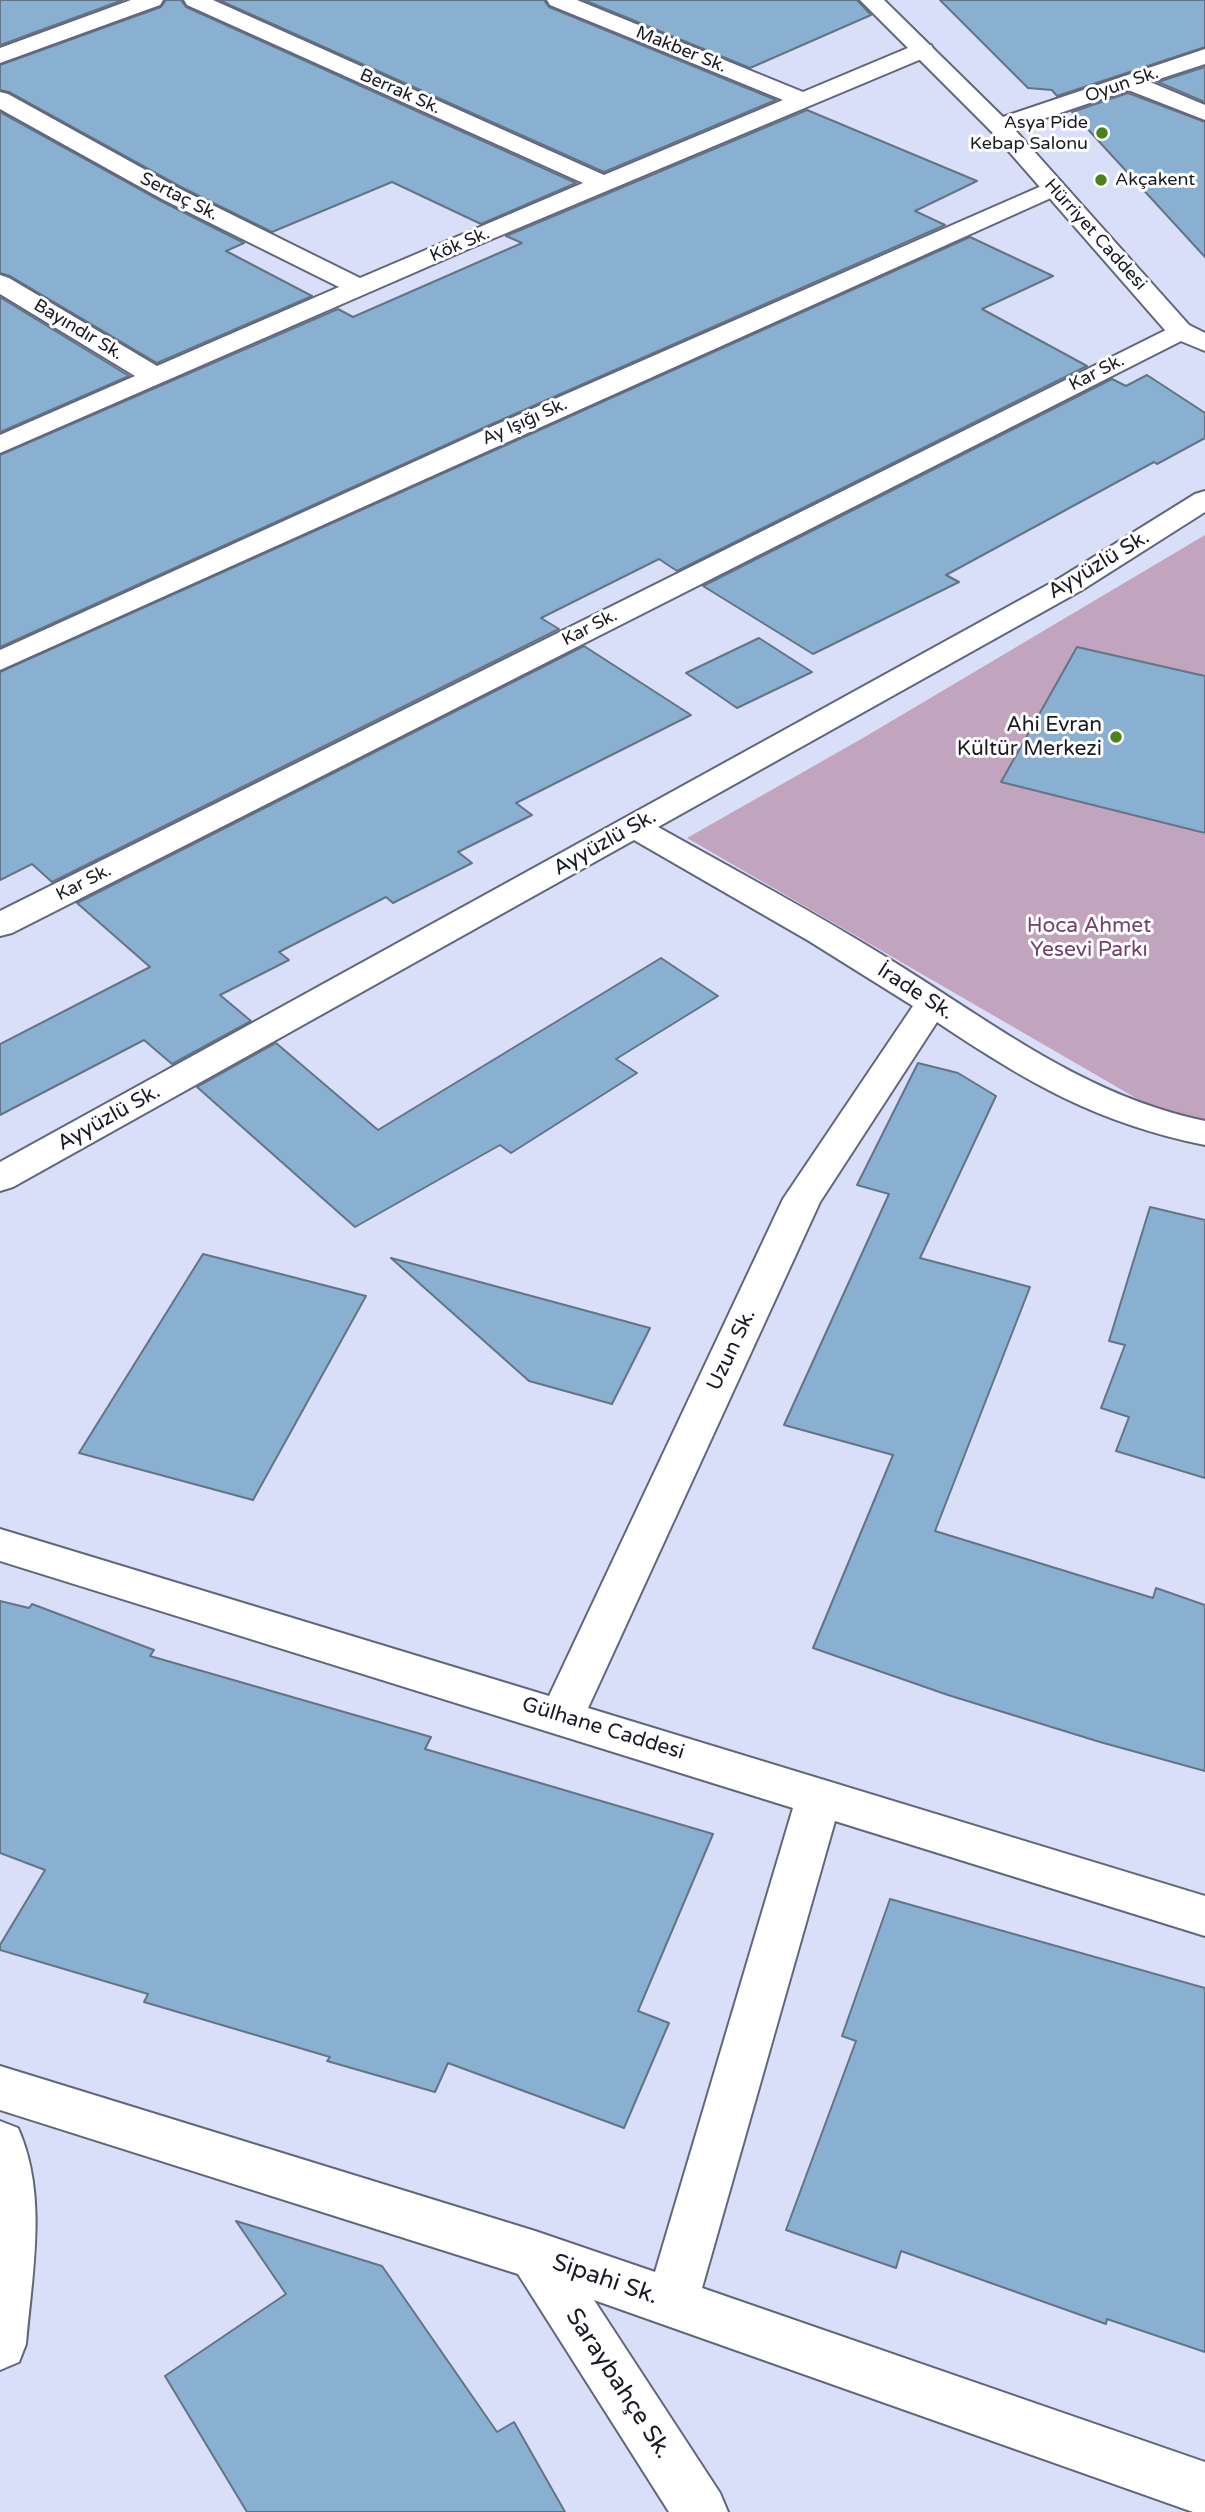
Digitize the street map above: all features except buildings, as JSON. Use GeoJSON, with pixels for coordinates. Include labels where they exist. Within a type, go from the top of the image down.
{"type":"FeatureCollection","features":[{"type":"Feature","properties":{"kind":"street"},"geometry":{"type":"LineString","coordinates":[[0,56],[152,0]]}},
{"type":"Feature","properties":{"kind":"street","name":"Berrak Sk."},"geometry":{"type":"LineString","coordinates":[[195,0],[604,184]]}},
{"type":"Feature","properties":{"kind":"street","name":"Makber Sk."},"geometry":{"type":"LineString","coordinates":[[558,0],[803,100]]}},
{"type":"Feature","properties":{"kind":"street","name":"Hürriyet Caddesi"},"geometry":{"type":"LineString","coordinates":[[872,0],[999,126],[1053,188],[1193,337]]}},
{"type":"Feature","properties":{"kind":"street","name":"Kök Sk."},"geometry":{"type":"LineString","coordinates":[[0,445],[360,288],[923,50]]}},
{"type":"Feature","properties":{"kind":"street","name":"Oyun Sk."},"geometry":{"type":"LineString","coordinates":[[999,126],[1205,56]]}},
{"type":"Feature","properties":{"kind":"street"},"geometry":{"type":"LineString","coordinates":[[1130,83],[1205,113]]}},
{"type":"Feature","properties":{"kind":"street","name":"Sertaç Sk."},"geometry":{"type":"LineString","coordinates":[[0,99],[171,194],[360,288]]}},
{"type":"Feature","properties":{"kind":"street","name":"Ay Işığı Sk."},"geometry":{"type":"LineString","coordinates":[[0,661],[490,437],[1053,188]]}},
{"type":"Feature","properties":{"kind":"street","name":"Bayındır Sk."},"geometry":{"type":"LineString","coordinates":[[0,283],[156,377]]}},
{"type":"Feature","properties":{"kind":"street","name":"Kar Sk."},"geometry":{"type":"LineString","coordinates":[[0,925],[1193,337]]}},
{"type":"Feature","properties":{"kind":"street","name":"Ayyüzlü Sk."},"geometry":{"type":"LineString","coordinates":[[0,1178],[1071,584],[1205,500]]}},
{"type":"Feature","properties":{"kind":"street","name":"İrade Sk."},"geometry":{"type":"LineString","coordinates":[[634,827],[880,968],[1005,1051],[1093,1099],[1169,1128],[1205,1133]]}},
{"type":"Feature","properties":{"kind":"street","name":"Uzun Sk."},"geometry":{"type":"LineString","coordinates":[[562,1716],[802,1199],[933,1002]]}},
{"type":"Feature","properties":{"kind":"street","name":"Gülhane Caddesi"},"geometry":{"type":"LineString","coordinates":[[0,1545],[1205,1916]]}},
{"type":"Feature","properties":{"kind":"street"},"geometry":{"type":"LineString","coordinates":[[672,2303],[819,1796]]}},
{"type":"Feature","properties":{"kind":"street","name":"Sipahi Sk."},"geometry":{"type":"LineString","coordinates":[[0,2088],[535,2255],[1205,2489]]}},
{"type":"Feature","properties":{"kind":"street"},"geometry":{"type":"LineString","coordinates":[[0,2144],[11,2211],[0,2344]]}},
{"type":"Feature","properties":{"kind":"street","name":"Saraybahçe Sk."},"geometry":{"type":"LineString","coordinates":[[535,2255],[701,2512]]}},
{"type":"Feature","properties":{"kind":"green space","name":"Hoca Ahmet Yesevi Parkı"},"geometry":{"type":"Polygon","coordinates":[[[1205,535],[1205,1122],[1167,1116],[687,838],[863,738],[1205,535]]]}},
{"type":"Feature","properties":{"kind":"place","name":"Asya Pide Kebap Salonu"},"geometry":{"type":"Point","coordinates":[1102,133]}},
{"type":"Feature","properties":{"kind":"place","name":"Akçakent"},"geometry":{"type":"Point","coordinates":[1101,180]}},
{"type":"Feature","properties":{"kind":"place","name":"Ahi Evran Kültür Merkezi"},"geometry":{"type":"Point","coordinates":[1116,737]}}]}
